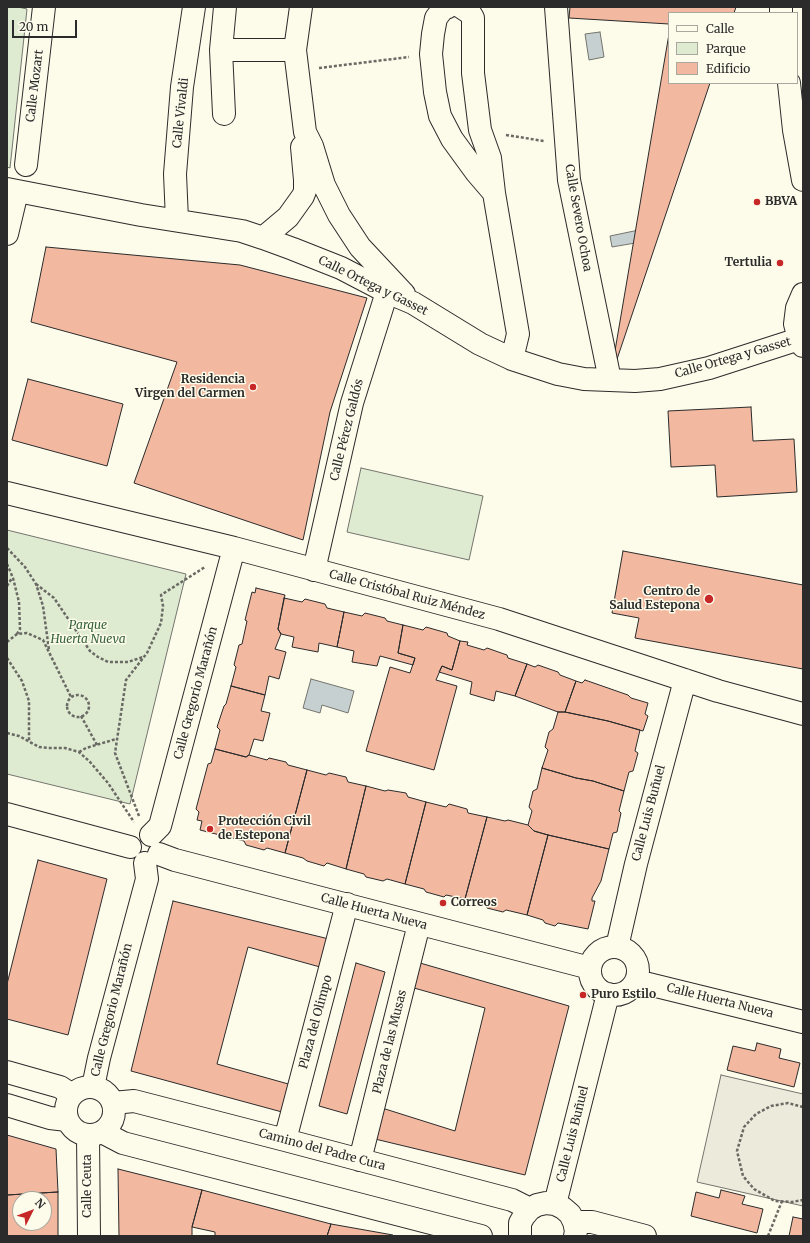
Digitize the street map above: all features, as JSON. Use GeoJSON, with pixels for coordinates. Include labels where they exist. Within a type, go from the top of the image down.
{"type":"FeatureCollection","features":[{"type":"Feature","properties":{"kind":"street","name":"Calle Mozart"},"geometry":{"type":"LineString","coordinates":[[26,165],[44,7]]}},
{"type":"Feature","properties":{"kind":"street","name":"Calle Vivaldi"},"geometry":{"type":"LineString","coordinates":[[177,220],[175,174],[182,87],[194,7]]}},
{"type":"Feature","properties":{"kind":"street"},"geometry":{"type":"LineString","coordinates":[[224,114],[222,50],[225,7]]}},
{"type":"Feature","properties":{"kind":"street"},"geometry":{"type":"LineString","coordinates":[[263,238],[288,217],[305,191],[306,180],[302,148],[305,132],[295,50],[301,7]]}},
{"type":"Feature","properties":{"kind":"street","name":"Calle Severo Ochoa"},"geometry":{"type":"LineString","coordinates":[[556,7],[569,180],[610,380]]}},
{"type":"Feature","properties":{"kind":"street"},"geometry":{"type":"LineString","coordinates":[[494,192],[476,172],[452,139],[440,116],[435,92],[431,54],[436,18],[439,13],[460,8],[470,13],[473,18],[473,73],[480,130],[490,158],[494,192],[518,334],[512,359]]}},
{"type":"Feature","properties":{"kind":"street"},"geometry":{"type":"LineString","coordinates":[[222,50],[295,50]]}},
{"type":"Feature","properties":{"kind":"street"},"geometry":{"type":"LineString","coordinates":[[788,84],[794,130],[803,180]]}},
{"type":"Feature","properties":{"kind":"street"},"geometry":{"type":"LineString","coordinates":[[440,116],[453,128],[471,132],[480,130]]}},
{"type":"Feature","properties":{"kind":"street"},"geometry":{"type":"LineString","coordinates":[[305,132],[312,146],[324,185],[339,215],[360,247],[413,303]]}},
{"type":"Feature","properties":{"kind":"street","name":"Calle Ortega y Gasset"},"geometry":{"type":"LineString","coordinates":[[12,190],[242,231],[263,238],[341,268],[387,292],[413,303],[480,344],[512,359],[558,374],[584,379],[635,381],[660,379],[709,368],[801,342]]}},
{"type":"Feature","properties":{"kind":"street"},"geometry":{"type":"LineString","coordinates":[[7,234],[12,190]]}},
{"type":"Feature","properties":{"kind":"street","name":"Calle Pérez Galdós"},"geometry":{"type":"LineString","coordinates":[[314,570],[352,403],[387,292]]}},
{"type":"Feature","properties":{"kind":"street"},"geometry":{"type":"LineString","coordinates":[[801,342],[795,324],[797,308],[803,294]]}},
{"type":"Feature","properties":{"kind":"street","name":"Calle Cristóbal Ruiz Méndez"},"geometry":{"type":"LineString","coordinates":[[7,493],[234,548],[499,619],[718,691],[803,714]]}},
{"type":"Feature","properties":{"kind":"street","name":"Calle Gregorio Marañón"},"geometry":{"type":"LineString","coordinates":[[93,1088],[99,1058],[147,879],[146,847],[160,826],[234,548]]}},
{"type":"Feature","properties":{"kind":"street","name":"Calle Luis Buñuel"},"geometry":{"type":"LineString","coordinates":[[617,947],[636,864],[685,680]]}},
{"type":"Feature","properties":{"kind":"street","name":"Calle Huerta Nueva"},"geometry":{"type":"LineString","coordinates":[[7,814],[146,847],[183,862],[590,968]]}},
{"type":"Feature","properties":{"kind":"street","name":"Plaza del Olimpo"},"geometry":{"type":"LineString","coordinates":[[285,1140],[347,904]]}},
{"type":"Feature","properties":{"kind":"street","name":"Plaza de las Musas"},"geometry":{"type":"LineString","coordinates":[[360,1160],[419,924]]}},
{"type":"Feature","properties":{"kind":"street"},"geometry":{"type":"LineString","coordinates":[[617,947],[625,950],[632,956],[637,963],[638,972],[636,981],[632,988],[624,993],[616,995],[608,994],[596,987],[590,975],[590,968],[593,960],[599,952],[608,948],[617,947]]}},
{"type":"Feature","properties":{"kind":"street","name":"Calle Huerta Nueva"},"geometry":{"type":"LineString","coordinates":[[636,981],[803,1022]]}},
{"type":"Feature","properties":{"kind":"street","name":"Calle Luis Buñuel"},"geometry":{"type":"LineString","coordinates":[[555,1204],[608,994]]}},
{"type":"Feature","properties":{"kind":"street"},"geometry":{"type":"LineString","coordinates":[[7,1072],[60,1087],[72,1095]]}},
{"type":"Feature","properties":{"kind":"street"},"geometry":{"type":"LineString","coordinates":[[95,1134],[108,1127],[114,1111],[112,1103],[105,1092],[93,1088],[78,1090],[72,1095],[66,1107],[67,1120],[75,1131],[95,1134],[410,1226],[481,1236]]}},
{"type":"Feature","properties":{"kind":"street","name":"Camino del Padre Cura"},"geometry":{"type":"LineString","coordinates":[[112,1103],[134,1101],[512,1200],[530,1209]]}},
{"type":"Feature","properties":{"kind":"street"},"geometry":{"type":"LineString","coordinates":[[7,1106],[50,1118],[67,1120]]}},
{"type":"Feature","properties":{"kind":"street","name":"Calle Ceuta"},"geometry":{"type":"LineString","coordinates":[[89,1236],[95,1134]]}},
{"type":"Feature","properties":{"kind":"street"},"geometry":{"type":"LineString","coordinates":[[520,1236],[520,1223],[524,1216],[530,1209],[537,1205],[546,1203],[555,1204],[570,1214],[574,1229],[592,1222],[645,1236]]}},
{"type":"Feature","properties":{"kind":"path"},"geometry":{"type":"LineString","coordinates":[[297,71],[431,54]]}},
{"type":"Feature","properties":{"kind":"path"},"geometry":{"type":"LineString","coordinates":[[480,130],[566,145]]}},
{"type":"Feature","properties":{"kind":"path"},"geometry":{"type":"LineString","coordinates":[[7,548],[25,567],[36,584],[43,606],[49,654]]}},
{"type":"Feature","properties":{"kind":"path"},"geometry":{"type":"LineString","coordinates":[[146,847],[142,825],[115,753],[126,680],[143,657],[162,623],[163,606],[161,595],[234,548]]}},
{"type":"Feature","properties":{"kind":"path"},"geometry":{"type":"LineString","coordinates":[[7,564],[13,578],[19,602],[20,629],[17,634],[7,642]]}},
{"type":"Feature","properties":{"kind":"path"},"geometry":{"type":"LineString","coordinates":[[7,586],[13,578]]}},
{"type":"Feature","properties":{"kind":"path"},"geometry":{"type":"LineString","coordinates":[[36,584],[54,598],[90,651],[98,657],[108,662],[128,662],[143,657]]}},
{"type":"Feature","properties":{"kind":"path"},"geometry":{"type":"LineString","coordinates":[[17,634],[27,633],[43,640],[71,697]]}},
{"type":"Feature","properties":{"kind":"path"},"geometry":{"type":"LineString","coordinates":[[7,658],[22,681],[29,701],[30,742]]}},
{"type":"Feature","properties":{"kind":"path"},"geometry":{"type":"LineString","coordinates":[[74,695],[83,696],[88,702],[87,712],[81,716],[77,717],[72,715],[67,709],[67,703],[74,695]]}},
{"type":"Feature","properties":{"kind":"path"},"geometry":{"type":"LineString","coordinates":[[81,716],[97,745]]}},
{"type":"Feature","properties":{"kind":"path"},"geometry":{"type":"LineString","coordinates":[[7,733],[19,736],[39,747],[66,748],[79,752],[90,762],[108,783],[146,847]]}},
{"type":"Feature","properties":{"kind":"path"},"geometry":{"type":"LineString","coordinates":[[79,752],[116,739]]}},
{"type":"Feature","properties":{"kind":"path"},"geometry":{"type":"LineString","coordinates":[[803,1105],[788,1103],[771,1106],[756,1114],[744,1127],[737,1151],[743,1176],[754,1190],[774,1201],[792,1202],[803,1200]]}},
{"type":"Feature","properties":{"kind":"path"},"geometry":{"type":"LineString","coordinates":[[768,1236],[782,1201]]}},
{"type":"Feature","properties":{"kind":"green space"},"geometry":{"type":"Polygon","coordinates":[[[7,7],[27,9],[10,168],[7,167],[7,7]]]}},
{"type":"Feature","properties":{"kind":"green space"},"geometry":{"type":"Polygon","coordinates":[[[361,468],[483,496],[469,560],[347,532],[361,468]]]}},
{"type":"Feature","properties":{"kind":"green space","name":"Parque Huerta Nueva"},"geometry":{"type":"Polygon","coordinates":[[[7,530],[186,574],[130,804],[7,774],[7,530]]]}},
{"type":"Feature","properties":{"kind":"shaded area"},"geometry":{"type":"Polygon","coordinates":[[[600,32],[604,57],[589,60],[585,34],[600,32]]]}},
{"type":"Feature","properties":{"kind":"shaded area"},"geometry":{"type":"Polygon","coordinates":[[[639,230],[641,242],[612,247],[610,236],[639,230]]]}},
{"type":"Feature","properties":{"kind":"shaded area"},"geometry":{"type":"Polygon","coordinates":[[[311,679],[354,691],[348,713],[322,705],[320,713],[303,708],[311,679]]]}},
{"type":"Feature","properties":{"kind":"shaded area"},"geometry":{"type":"Polygon","coordinates":[[[721,1075],[803,1094],[803,1206],[697,1182],[721,1075]]]}},
{"type":"Feature","properties":{"kind":"building"},"geometry":{"type":"Polygon","coordinates":[[[570,7],[736,7],[734,12],[668,12],[668,24],[569,18],[570,7]]]}},
{"type":"Feature","properties":{"kind":"building"},"geometry":{"type":"Polygon","coordinates":[[[668,40],[668,84],[710,84],[610,380],[668,40]]]}},
{"type":"Feature","properties":{"kind":"building","name":"Residencia Virgen del Carmen"},"geometry":{"type":"Polygon","coordinates":[[[46,247],[240,265],[367,298],[330,412],[303,540],[134,483],[177,362],[31,322],[46,247]]]}},
{"type":"Feature","properties":{"kind":"building"},"geometry":{"type":"Polygon","coordinates":[[[28,379],[123,404],[107,466],[12,440],[28,379]]]}},
{"type":"Feature","properties":{"kind":"building"},"geometry":{"type":"Polygon","coordinates":[[[751,407],[753,441],[794,439],[797,492],[717,497],[715,465],[671,467],[668,411],[751,407]]]}},
{"type":"Feature","properties":{"kind":"building","name":"Centro de Salud Estepona"},"geometry":{"type":"Polygon","coordinates":[[[623,551],[803,585],[803,669],[635,638],[639,618],[612,613],[623,551]]]}},
{"type":"Feature","properties":{"kind":"building"},"geometry":{"type":"Polygon","coordinates":[[[256,588],[285,595],[278,629],[281,634],[275,649],[286,652],[279,679],[269,676],[265,695],[231,686],[236,667],[234,665],[239,645],[242,644],[247,621],[245,620],[252,592],[255,593],[256,588]]]}},
{"type":"Feature","properties":{"kind":"building"},"geometry":{"type":"Polygon","coordinates":[[[284,598],[302,602],[305,599],[325,604],[327,608],[344,612],[337,647],[319,643],[318,652],[292,647],[294,637],[281,634],[278,629],[284,598]]]}},
{"type":"Feature","properties":{"kind":"building"},"geometry":{"type":"Polygon","coordinates":[[[344,612],[362,616],[365,613],[385,618],[387,621],[403,625],[398,653],[415,658],[413,665],[380,656],[377,666],[352,662],[354,651],[337,647],[344,612]]]}},
{"type":"Feature","properties":{"kind":"building"},"geometry":{"type":"Polygon","coordinates":[[[403,625],[423,630],[426,627],[447,633],[448,636],[460,641],[452,670],[442,666],[436,680],[457,686],[434,770],[366,751],[390,667],[410,673],[415,658],[398,653],[403,625]]]}},
{"type":"Feature","properties":{"kind":"building"},"geometry":{"type":"Polygon","coordinates":[[[460,641],[468,642],[467,645],[484,650],[487,648],[507,655],[508,658],[527,664],[515,696],[496,691],[494,701],[470,694],[472,682],[439,672],[442,666],[452,670],[460,641]]]}},
{"type":"Feature","properties":{"kind":"building"},"geometry":{"type":"Polygon","coordinates":[[[527,664],[535,667],[538,665],[558,672],[560,675],[576,681],[565,712],[558,712],[515,696],[527,664]]]}},
{"type":"Feature","properties":{"kind":"building"},"geometry":{"type":"Polygon","coordinates":[[[585,680],[648,703],[645,714],[648,716],[643,731],[608,721],[565,712],[576,681],[582,683],[585,680]]]}},
{"type":"Feature","properties":{"kind":"building"},"geometry":{"type":"Polygon","coordinates":[[[231,686],[265,695],[261,711],[270,713],[263,741],[254,739],[249,755],[246,757],[215,749],[220,730],[217,727],[231,686]]]}},
{"type":"Feature","properties":{"kind":"building"},"geometry":{"type":"Polygon","coordinates":[[[558,712],[565,712],[608,721],[640,730],[635,751],[638,753],[633,771],[629,772],[624,791],[593,781],[576,778],[542,768],[548,750],[545,747],[549,732],[553,729],[558,712]]]}},
{"type":"Feature","properties":{"kind":"building"},"geometry":{"type":"Polygon","coordinates":[[[215,749],[246,757],[249,755],[267,760],[269,758],[286,762],[288,765],[307,770],[285,853],[267,848],[264,850],[246,845],[244,841],[200,830],[202,821],[197,820],[199,812],[196,809],[208,764],[211,763],[215,749]]]}},
{"type":"Feature","properties":{"kind":"building"},"geometry":{"type":"Polygon","coordinates":[[[542,768],[576,778],[593,781],[624,791],[619,811],[621,813],[617,832],[613,833],[609,849],[534,831],[528,825],[532,811],[529,807],[533,791],[537,789],[542,768]]]}},
{"type":"Feature","properties":{"kind":"building"},"geometry":{"type":"Polygon","coordinates":[[[307,770],[326,775],[329,773],[346,777],[348,782],[366,786],[346,869],[327,863],[324,866],[285,853],[307,770]]]}},
{"type":"Feature","properties":{"kind":"building"},"geometry":{"type":"Polygon","coordinates":[[[366,786],[385,791],[388,790],[406,793],[408,797],[426,802],[405,884],[387,879],[383,881],[366,877],[364,874],[346,869],[366,786]]]}},
{"type":"Feature","properties":{"kind":"building"},"geometry":{"type":"Polygon","coordinates":[[[426,802],[446,807],[449,804],[467,809],[468,813],[487,817],[465,899],[446,895],[444,897],[426,892],[424,889],[405,884],[426,802]]]}},
{"type":"Feature","properties":{"kind":"building"},"geometry":{"type":"Polygon","coordinates":[[[487,817],[528,825],[534,831],[548,835],[527,915],[506,910],[503,912],[487,908],[484,904],[465,899],[487,817]]]}},
{"type":"Feature","properties":{"kind":"building"},"geometry":{"type":"Polygon","coordinates":[[[548,835],[609,849],[601,881],[592,898],[592,901],[595,901],[588,929],[558,923],[555,926],[527,915],[548,835]]]}},
{"type":"Feature","properties":{"kind":"building"},"geometry":{"type":"Polygon","coordinates":[[[38,860],[107,879],[68,1035],[7,1019],[7,984],[38,860]]]}},
{"type":"Feature","properties":{"kind":"building"},"geometry":{"type":"Polygon","coordinates":[[[173,901],[329,939],[320,967],[248,947],[217,1064],[292,1085],[282,1112],[131,1071],[173,901]]]}},
{"type":"Feature","properties":{"kind":"building"},"geometry":{"type":"Polygon","coordinates":[[[356,963],[385,972],[347,1114],[319,1106],[356,963]]]}},
{"type":"Feature","properties":{"kind":"building"},"geometry":{"type":"Polygon","coordinates":[[[420,963],[569,1006],[525,1175],[375,1139],[382,1108],[455,1131],[485,1008],[414,988],[420,963]]]}},
{"type":"Feature","properties":{"kind":"building"},"geometry":{"type":"Polygon","coordinates":[[[757,1043],[781,1049],[779,1058],[800,1063],[794,1087],[727,1070],[733,1046],[755,1051],[757,1043]]]}},
{"type":"Feature","properties":{"kind":"building"},"geometry":{"type":"Polygon","coordinates":[[[7,1135],[56,1149],[58,1192],[12,1191],[12,1195],[7,1195],[7,1135]]]}},
{"type":"Feature","properties":{"kind":"building"},"geometry":{"type":"Polygon","coordinates":[[[118,1169],[202,1190],[192,1227],[192,1236],[119,1236],[118,1169]]]}},
{"type":"Feature","properties":{"kind":"building"},"geometry":{"type":"Polygon","coordinates":[[[202,1190],[331,1224],[327,1236],[215,1236],[215,1232],[192,1227],[202,1190]]]}},
{"type":"Feature","properties":{"kind":"building"},"geometry":{"type":"Polygon","coordinates":[[[721,1190],[745,1196],[742,1204],[763,1209],[757,1233],[691,1216],[696,1192],[719,1198],[721,1190]]]}},
{"type":"Feature","properties":{"kind":"building"},"geometry":{"type":"Polygon","coordinates":[[[52,1192],[58,1192],[58,1236],[7,1236],[7,1195],[12,1195],[12,1231],[52,1231],[52,1192]]]}},
{"type":"Feature","properties":{"kind":"building"},"geometry":{"type":"Polygon","coordinates":[[[793,1217],[803,1219],[803,1236],[789,1236],[793,1217]]]}},
{"type":"Feature","properties":{"kind":"building"},"geometry":{"type":"Polygon","coordinates":[[[331,1224],[393,1235],[393,1236],[327,1236],[331,1224]]]}},
{"type":"Feature","properties":{"kind":"place","name":"BBVA"},"geometry":{"type":"Point","coordinates":[757,202]}},
{"type":"Feature","properties":{"kind":"place","name":"Tertulia"},"geometry":{"type":"Point","coordinates":[780,263]}},
{"type":"Feature","properties":{"kind":"place","name":"Residencia Virgen del Carmen"},"geometry":{"type":"Point","coordinates":[253,387]}},
{"type":"Feature","properties":{"kind":"place","name":"Centro de Salud Estepona"},"geometry":{"type":"Point","coordinates":[709,599]}},
{"type":"Feature","properties":{"kind":"place","name":"Protección Civil de Estepona"},"geometry":{"type":"Point","coordinates":[210,829]}},
{"type":"Feature","properties":{"kind":"place","name":"Correos"},"geometry":{"type":"Point","coordinates":[443,903]}},
{"type":"Feature","properties":{"kind":"place","name":"Puro Estilo"},"geometry":{"type":"Point","coordinates":[583,995]}}]}
